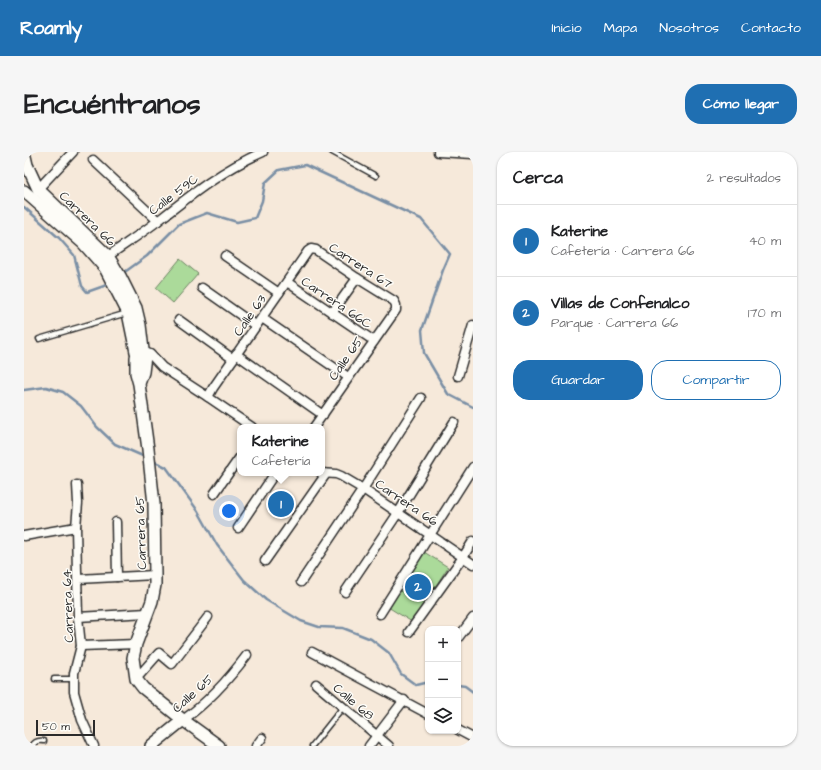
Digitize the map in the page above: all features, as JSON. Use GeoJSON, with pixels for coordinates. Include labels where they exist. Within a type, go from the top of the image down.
{"type":"FeatureCollection","features":[{"type":"Feature","properties":{"kind":"main road","name":"Carrera 66"},"geometry":{"type":"LineString","coordinates":[[24,152],[27,165],[38,189],[107,262],[120,285],[136,308],[139,316],[142,341],[141,353]]}},
{"type":"Feature","properties":{"kind":"main road","name":"Carrera 66"},"geometry":{"type":"LineString","coordinates":[[24,192],[107,262]]}},
{"type":"Feature","properties":{"kind":"main road","name":"Carrera 66"},"geometry":{"type":"LineString","coordinates":[[120,285],[141,353]]}},
{"type":"Feature","properties":{"kind":"main road","name":"Carrera 65"},"geometry":{"type":"LineString","coordinates":[[136,679],[133,658],[136,644],[152,601],[155,585],[154,504],[148,448],[139,384],[136,373],[141,353]]}},
{"type":"Feature","properties":{"kind":"main road"},"geometry":{"type":"LineString","coordinates":[[136,679],[143,688],[219,746]]}},
{"type":"Feature","properties":{"kind":"main road","name":"Calle 65"},"geometry":{"type":"LineString","coordinates":[[151,746],[184,720]]}},
{"type":"Feature","properties":{"kind":"street"},"geometry":{"type":"LineString","coordinates":[[38,189],[73,152]]}},
{"type":"Feature","properties":{"kind":"street","name":"Calle 59C"},"geometry":{"type":"LineString","coordinates":[[107,262],[180,203],[220,174],[263,152]]}},
{"type":"Feature","properties":{"kind":"street"},"geometry":{"type":"LineString","coordinates":[[438,152],[473,154]]}},
{"type":"Feature","properties":{"kind":"street"},"geometry":{"type":"LineString","coordinates":[[92,160],[158,221]]}},
{"type":"Feature","properties":{"kind":"street","name":"Carrera 67"},"geometry":{"type":"LineString","coordinates":[[311,249],[316,250],[394,301],[396,305]]}},
{"type":"Feature","properties":{"kind":"street","name":"Calle 63"},"geometry":{"type":"LineString","coordinates":[[208,397],[308,251],[311,249]]}},
{"type":"Feature","properties":{"kind":"street"},"geometry":{"type":"LineString","coordinates":[[224,256],[279,293]]}},
{"type":"Feature","properties":{"kind":"street"},"geometry":{"type":"LineString","coordinates":[[332,313],[357,278]]}},
{"type":"Feature","properties":{"kind":"street","name":"Carrera 66C"},"geometry":{"type":"LineString","coordinates":[[287,282],[374,341]]}},
{"type":"Feature","properties":{"kind":"street"},"geometry":{"type":"LineString","coordinates":[[202,288],[256,326]]}},
{"type":"Feature","properties":{"kind":"street","name":"Calle 65"},"geometry":{"type":"LineString","coordinates":[[316,424],[396,310],[396,305]]}},
{"type":"Feature","properties":{"kind":"street"},"geometry":{"type":"LineString","coordinates":[[262,318],[348,378]]}},
{"type":"Feature","properties":{"kind":"street"},"geometry":{"type":"LineString","coordinates":[[180,320],[323,415]]}},
{"type":"Feature","properties":{"kind":"street"},"geometry":{"type":"LineString","coordinates":[[458,376],[473,325]]}},
{"type":"Feature","properties":{"kind":"street"},"geometry":{"type":"LineString","coordinates":[[141,353],[150,354],[162,367],[248,424]]}},
{"type":"Feature","properties":{"kind":"street"},"geometry":{"type":"LineString","coordinates":[[139,384],[151,366],[154,365],[162,367]]}},
{"type":"Feature","properties":{"kind":"street"},"geometry":{"type":"LineString","coordinates":[[301,582],[363,490],[421,398]]}},
{"type":"Feature","properties":{"kind":"street"},"geometry":{"type":"LineString","coordinates":[[345,592],[398,513],[454,422]]}},
{"type":"Feature","properties":{"kind":"street"},"geometry":{"type":"LineString","coordinates":[[214,494],[237,461]]}},
{"type":"Feature","properties":{"kind":"street"},"geometry":{"type":"LineString","coordinates":[[380,614],[473,467]]}},
{"type":"Feature","properties":{"kind":"street","name":"Carrera 66"},"geometry":{"type":"LineString","coordinates":[[325,474],[336,474],[341,476],[473,564]]}},
{"type":"Feature","properties":{"kind":"street"},"geometry":{"type":"LineString","coordinates":[[238,528],[272,476]]}},
{"type":"Feature","properties":{"kind":"street"},"geometry":{"type":"LineString","coordinates":[[265,561],[323,476]]}},
{"type":"Feature","properties":{"kind":"street","name":"Carrera 64"},"geometry":{"type":"LineString","coordinates":[[77,485],[78,503],[76,527],[78,617],[81,646],[74,673],[74,692],[82,720],[94,746]]}},
{"type":"Feature","properties":{"kind":"street"},"geometry":{"type":"LineString","coordinates":[[116,522],[117,577]]}},
{"type":"Feature","properties":{"kind":"street"},"geometry":{"type":"LineString","coordinates":[[24,536],[76,527]]}},
{"type":"Feature","properties":{"kind":"street"},"geometry":{"type":"LineString","coordinates":[[409,632],[473,541]]}},
{"type":"Feature","properties":{"kind":"street"},"geometry":{"type":"LineString","coordinates":[[78,578],[155,575]]}},
{"type":"Feature","properties":{"kind":"street"},"geometry":{"type":"LineString","coordinates":[[78,617],[147,613]]}},
{"type":"Feature","properties":{"kind":"street"},"geometry":{"type":"LineString","coordinates":[[136,679],[159,653],[172,664],[208,617]]}},
{"type":"Feature","properties":{"kind":"street"},"geometry":{"type":"LineString","coordinates":[[461,634],[473,618]]}},
{"type":"Feature","properties":{"kind":"street"},"geometry":{"type":"LineString","coordinates":[[81,646],[136,644]]}},
{"type":"Feature","properties":{"kind":"street"},"geometry":{"type":"LineString","coordinates":[[312,652],[425,712]]}},
{"type":"Feature","properties":{"kind":"street","name":"Calle 65"},"geometry":{"type":"LineString","coordinates":[[184,720],[197,710],[234,673],[248,655]]}},
{"type":"Feature","properties":{"kind":"street","name":"Calle 68"},"geometry":{"type":"LineString","coordinates":[[316,684],[389,746]]}},
{"type":"Feature","properties":{"kind":"street","name":"Calle 68"},"geometry":{"type":"LineString","coordinates":[[369,746],[404,700]]}},
{"type":"Feature","properties":{"kind":"street"},"geometry":{"type":"LineString","coordinates":[[461,732],[473,738]]}},
{"type":"Feature","properties":{"kind":"street"},"geometry":{"type":"LineString","coordinates":[[256,746],[262,738]]}},
{"type":"Feature","properties":{"kind":"lane"},"geometry":{"type":"LineString","coordinates":[[332,152],[376,176]]}},
{"type":"Feature","properties":{"kind":"lane"},"geometry":{"type":"LineString","coordinates":[[40,339],[128,313]]}},
{"type":"Feature","properties":{"kind":"lane"},"geometry":{"type":"LineString","coordinates":[[54,679],[74,679]]}},
{"type":"Feature","properties":{"kind":"lane"},"geometry":{"type":"LineString","coordinates":[[312,746],[343,707]]}},
{"type":"Feature","properties":{"kind":"lane"},"geometry":{"type":"LineString","coordinates":[[32,746],[39,740],[44,741]]}},
{"type":"Feature","properties":{"kind":"green space"},"geometry":{"type":"Polygon","coordinates":[[[180,259],[198,274],[173,303],[156,288],[180,259]]]}},
{"type":"Feature","properties":{"kind":"green space"},"geometry":{"type":"Polygon","coordinates":[[[424,552],[448,567],[412,622],[388,607],[424,552]]]}},
{"type":"Feature","properties":{"kind":"waterway"},"geometry":{"type":"LineString","coordinates":[[122,274],[147,256],[179,224],[207,213],[237,222],[255,218],[262,201],[265,183],[279,170],[305,165],[421,219],[450,254],[422,330],[424,353],[448,394],[473,407]]}},
{"type":"Feature","properties":{"kind":"waterway"},"geometry":{"type":"LineString","coordinates":[[24,207],[59,238],[74,255],[82,286],[87,292],[104,286],[110,282]]}},
{"type":"Feature","properties":{"kind":"waterway"},"geometry":{"type":"LineString","coordinates":[[24,390],[46,387],[63,392],[81,406],[97,427],[115,444],[145,457]]}},
{"type":"Feature","properties":{"kind":"waterway"},"geometry":{"type":"LineString","coordinates":[[153,461],[166,467],[198,511],[217,545],[244,580],[266,600],[301,621],[319,627],[343,628],[371,639],[389,653],[401,674],[416,685],[425,683]]}},
{"type":"Feature","properties":{"kind":"waterway"},"geometry":{"type":"LineString","coordinates":[[461,685],[465,686],[473,692]]}},
{"type":"Feature","properties":{"kind":"place","name":"Katerine"},"geometry":{"type":"Point","coordinates":[281,504]}},
{"type":"Feature","properties":{"kind":"place","name":"Villas de Confenalco"},"geometry":{"type":"Point","coordinates":[418,587]}}]}
